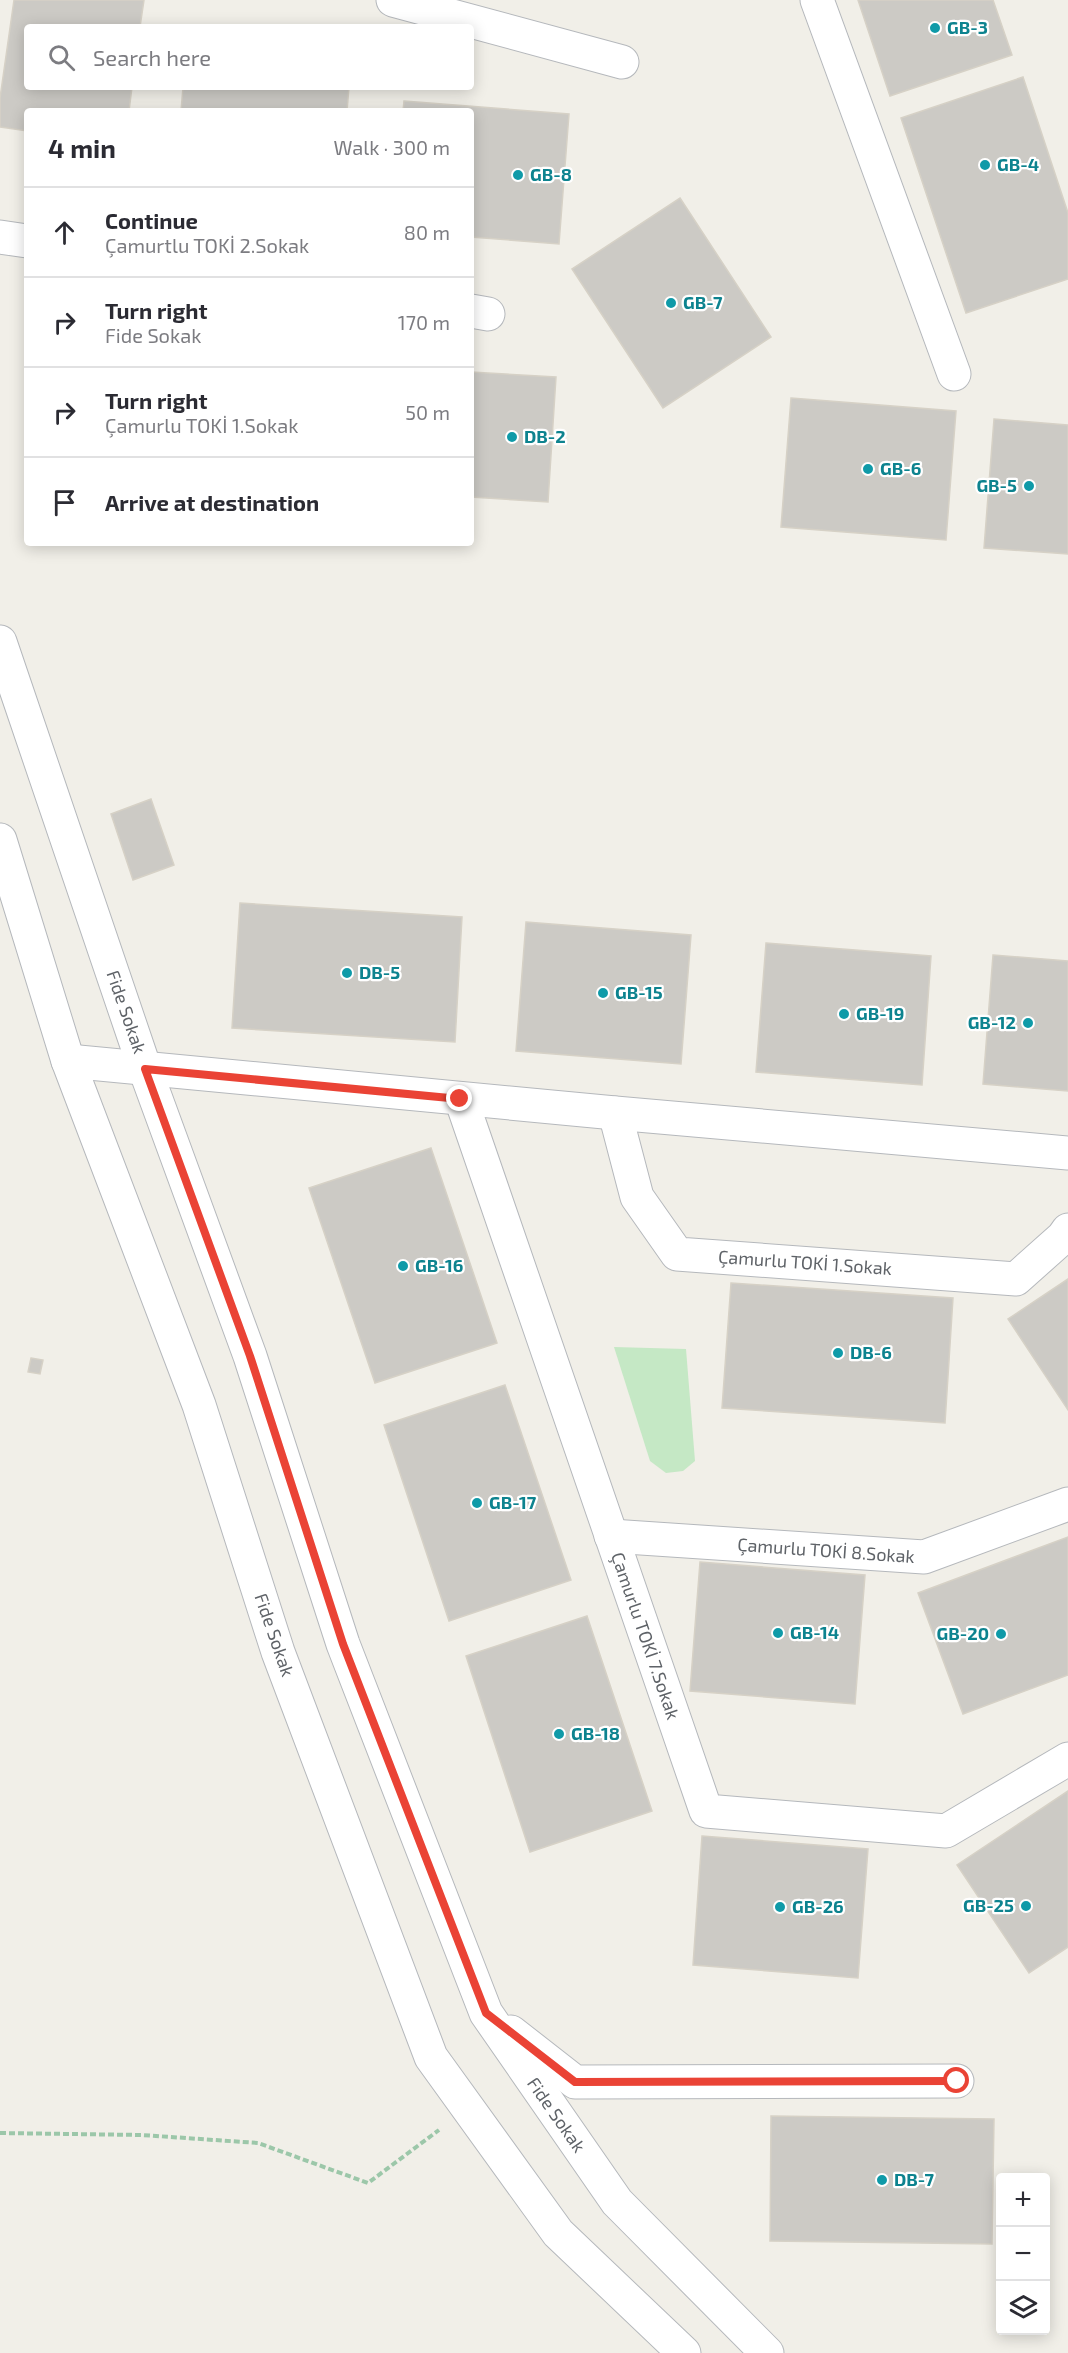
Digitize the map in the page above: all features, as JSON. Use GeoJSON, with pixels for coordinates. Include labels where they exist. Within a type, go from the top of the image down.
{"type":"FeatureCollection","features":[{"type":"Feature","properties":{"kind":"street"},"geometry":{"type":"LineString","coordinates":[[393,0],[622,62]]}},
{"type":"Feature","properties":{"kind":"street"},"geometry":{"type":"LineString","coordinates":[[817,0],[954,374]]}},
{"type":"Feature","properties":{"kind":"street"},"geometry":{"type":"LineString","coordinates":[[0,237],[24,241]]}},
{"type":"Feature","properties":{"kind":"street","name":"Fide Sokak"},"geometry":{"type":"LineString","coordinates":[[0,642],[145,1069],[250,1356],[343,1644],[486,2013],[617,2202],[767,2353]]}},
{"type":"Feature","properties":{"kind":"street","name":"Fide Sokak"},"geometry":{"type":"LineString","coordinates":[[0,840],[68,1061],[200,1405],[278,1652],[431,2057],[558,2233],[684,2353]]}},
{"type":"Feature","properties":{"kind":"street"},"geometry":{"type":"LineString","coordinates":[[68,1061],[1068,1154]]}},
{"type":"Feature","properties":{"kind":"street","name":"Çamurlu TOKİ 7.Sokak"},"geometry":{"type":"LineString","coordinates":[[460,1099],[706,1811],[946,1831],[1068,1759]]}},
{"type":"Feature","properties":{"kind":"street","name":"Çamurlu TOKİ 1.Sokak"},"geometry":{"type":"LineString","coordinates":[[615,1113],[637,1197],[677,1254],[1016,1279],[1063,1238],[1068,1230]]}},
{"type":"Feature","properties":{"kind":"street","name":"Çamurlu TOKİ 8.Sokak"},"geometry":{"type":"LineString","coordinates":[[611,1536],[924,1557],[1068,1504]]}},
{"type":"Feature","properties":{"kind":"street"},"geometry":{"type":"LineString","coordinates":[[486,2013],[575,2082],[957,2081]]}},
{"type":"Feature","properties":{"kind":"path"},"geometry":{"type":"LineString","coordinates":[[0,2133],[142,2134],[258,2143],[368,2184],[468,2108]]}},
{"type":"Feature","properties":{"kind":"green space"},"geometry":{"type":"Polygon","coordinates":[[[614,1347],[686,1349],[695,1461],[683,1471],[666,1473],[650,1461],[614,1347]]]}},
{"type":"Feature","properties":{"kind":"building"},"geometry":{"type":"Polygon","coordinates":[[[14,0],[144,0],[140,24],[24,24],[24,90],[132,90],[129,108],[24,108],[24,131],[0,127],[0,98],[14,0]]]}},
{"type":"Feature","properties":{"kind":"building","name":"GB-3"},"geometry":{"type":"Polygon","coordinates":[[[858,0],[993,0],[1012,55],[890,96],[858,0]]]}},
{"type":"Feature","properties":{"kind":"building","name":"GB-4"},"geometry":{"type":"Polygon","coordinates":[[[1023,77],[1068,213],[1068,279],[966,313],[901,118],[1023,77]]]}},
{"type":"Feature","properties":{"kind":"building"},"geometry":{"type":"Polygon","coordinates":[[[183,90],[349,90],[347,108],[181,108],[183,90]]]}},
{"type":"Feature","properties":{"kind":"building","name":"GB-8"},"geometry":{"type":"Polygon","coordinates":[[[404,101],[569,114],[559,244],[474,237],[474,108],[403,108],[404,101]]]}},
{"type":"Feature","properties":{"kind":"building","name":"GB-7"},"geometry":{"type":"Polygon","coordinates":[[[680,198],[771,337],[663,408],[572,269],[680,198]]]}},
{"type":"Feature","properties":{"kind":"building","name":"DB-2"},"geometry":{"type":"Polygon","coordinates":[[[474,372],[556,377],[548,502],[474,497],[474,372]]]}},
{"type":"Feature","properties":{"kind":"building","name":"GB-6"},"geometry":{"type":"Polygon","coordinates":[[[791,398],[956,411],[946,540],[781,527],[791,398]]]}},
{"type":"Feature","properties":{"kind":"building","name":"GB-5"},"geometry":{"type":"Polygon","coordinates":[[[994,419],[1068,425],[1068,554],[984,548],[994,419]]]}},
{"type":"Feature","properties":{"kind":"building"},"geometry":{"type":"Polygon","coordinates":[[[151,799],[174,865],[133,880],[111,814],[151,799]]]}},
{"type":"Feature","properties":{"kind":"building","name":"DB-5"},"geometry":{"type":"Polygon","coordinates":[[[240,903],[462,917],[455,1042],[232,1028],[240,903]]]}},
{"type":"Feature","properties":{"kind":"building","name":"GB-15"},"geometry":{"type":"Polygon","coordinates":[[[526,922],[691,935],[681,1064],[516,1051],[526,922]]]}},
{"type":"Feature","properties":{"kind":"building","name":"GB-19"},"geometry":{"type":"Polygon","coordinates":[[[766,943],[931,956],[922,1085],[756,1072],[766,943]]]}},
{"type":"Feature","properties":{"kind":"building","name":"GB-12"},"geometry":{"type":"Polygon","coordinates":[[[993,955],[1068,961],[1068,1091],[983,1084],[993,955]]]}},
{"type":"Feature","properties":{"kind":"building","name":"GB-16"},"geometry":{"type":"Polygon","coordinates":[[[431,1148],[497,1343],[375,1383],[309,1188],[431,1148]]]}},
{"type":"Feature","properties":{"kind":"building"},"geometry":{"type":"Polygon","coordinates":[[[1068,1279],[1068,1410],[1008,1319],[1068,1279]]]}},
{"type":"Feature","properties":{"kind":"building","name":"DB-6"},"geometry":{"type":"Polygon","coordinates":[[[731,1283],[953,1298],[945,1423],[722,1408],[731,1283]]]}},
{"type":"Feature","properties":{"kind":"building"},"geometry":{"type":"Polygon","coordinates":[[[31,1358],[43,1360],[40,1374],[28,1372],[31,1358]]]}},
{"type":"Feature","properties":{"kind":"building","name":"GB-17"},"geometry":{"type":"Polygon","coordinates":[[[505,1385],[571,1580],[449,1621],[384,1425],[505,1385]]]}},
{"type":"Feature","properties":{"kind":"building","name":"GB-20"},"geometry":{"type":"Polygon","coordinates":[[[1068,1537],[1068,1675],[963,1714],[918,1593],[1068,1537]]]}},
{"type":"Feature","properties":{"kind":"building","name":"GB-14"},"geometry":{"type":"Polygon","coordinates":[[[700,1562],[865,1575],[855,1704],[690,1691],[700,1562]]]}},
{"type":"Feature","properties":{"kind":"building","name":"GB-18"},"geometry":{"type":"Polygon","coordinates":[[[587,1616],[652,1811],[530,1852],[466,1656],[587,1616]]]}},
{"type":"Feature","properties":{"kind":"building","name":"GB-25"},"geometry":{"type":"Polygon","coordinates":[[[1068,1791],[1068,1947],[1029,1973],[957,1865],[1068,1791]]]}},
{"type":"Feature","properties":{"kind":"building","name":"GB-26"},"geometry":{"type":"Polygon","coordinates":[[[702,1836],[868,1849],[858,1978],[693,1965],[702,1836]]]}},
{"type":"Feature","properties":{"kind":"building","name":"DB-7"},"geometry":{"type":"Polygon","coordinates":[[[771,2116],[994,2119],[992,2244],[770,2241],[771,2116]]]}},
{"type":"Feature","properties":{"kind":"place","name":"GB-3"},"geometry":{"type":"Point","coordinates":[935,28]}},
{"type":"Feature","properties":{"kind":"place","name":"GB-4"},"geometry":{"type":"Point","coordinates":[985,165]}},
{"type":"Feature","properties":{"kind":"place","name":"GB-8"},"geometry":{"type":"Point","coordinates":[518,175]}},
{"type":"Feature","properties":{"kind":"place","name":"GB-7"},"geometry":{"type":"Point","coordinates":[671,303]}},
{"type":"Feature","properties":{"kind":"place","name":"DB-2"},"geometry":{"type":"Point","coordinates":[512,437]}},
{"type":"Feature","properties":{"kind":"place","name":"GB-6"},"geometry":{"type":"Point","coordinates":[868,469]}},
{"type":"Feature","properties":{"kind":"place","name":"GB-5"},"geometry":{"type":"Point","coordinates":[1029,486]}},
{"type":"Feature","properties":{"kind":"place","name":"DB-5"},"geometry":{"type":"Point","coordinates":[347,973]}},
{"type":"Feature","properties":{"kind":"place","name":"GB-15"},"geometry":{"type":"Point","coordinates":[603,993]}},
{"type":"Feature","properties":{"kind":"place","name":"GB-19"},"geometry":{"type":"Point","coordinates":[844,1014]}},
{"type":"Feature","properties":{"kind":"place","name":"GB-12"},"geometry":{"type":"Point","coordinates":[1028,1023]}},
{"type":"Feature","properties":{"kind":"place","name":"GB-16"},"geometry":{"type":"Point","coordinates":[403,1266]}},
{"type":"Feature","properties":{"kind":"place","name":"DB-6"},"geometry":{"type":"Point","coordinates":[838,1353]}},
{"type":"Feature","properties":{"kind":"place","name":"GB-17"},"geometry":{"type":"Point","coordinates":[477,1503]}},
{"type":"Feature","properties":{"kind":"place","name":"GB-14"},"geometry":{"type":"Point","coordinates":[778,1633]}},
{"type":"Feature","properties":{"kind":"place","name":"GB-20"},"geometry":{"type":"Point","coordinates":[1001,1634]}},
{"type":"Feature","properties":{"kind":"place","name":"GB-18"},"geometry":{"type":"Point","coordinates":[559,1734]}},
{"type":"Feature","properties":{"kind":"place","name":"GB-25"},"geometry":{"type":"Point","coordinates":[1026,1906]}},
{"type":"Feature","properties":{"kind":"place","name":"GB-26"},"geometry":{"type":"Point","coordinates":[780,1907]}},
{"type":"Feature","properties":{"kind":"place","name":"DB-7"},"geometry":{"type":"Point","coordinates":[882,2180]}},
{"type":"Feature","properties":{"kind":"route"},"geometry":{"type":"LineString","coordinates":[[460,1099],[145,1069],[250,1356],[343,1644],[486,2013],[575,2082],[957,2081]]}}]}
